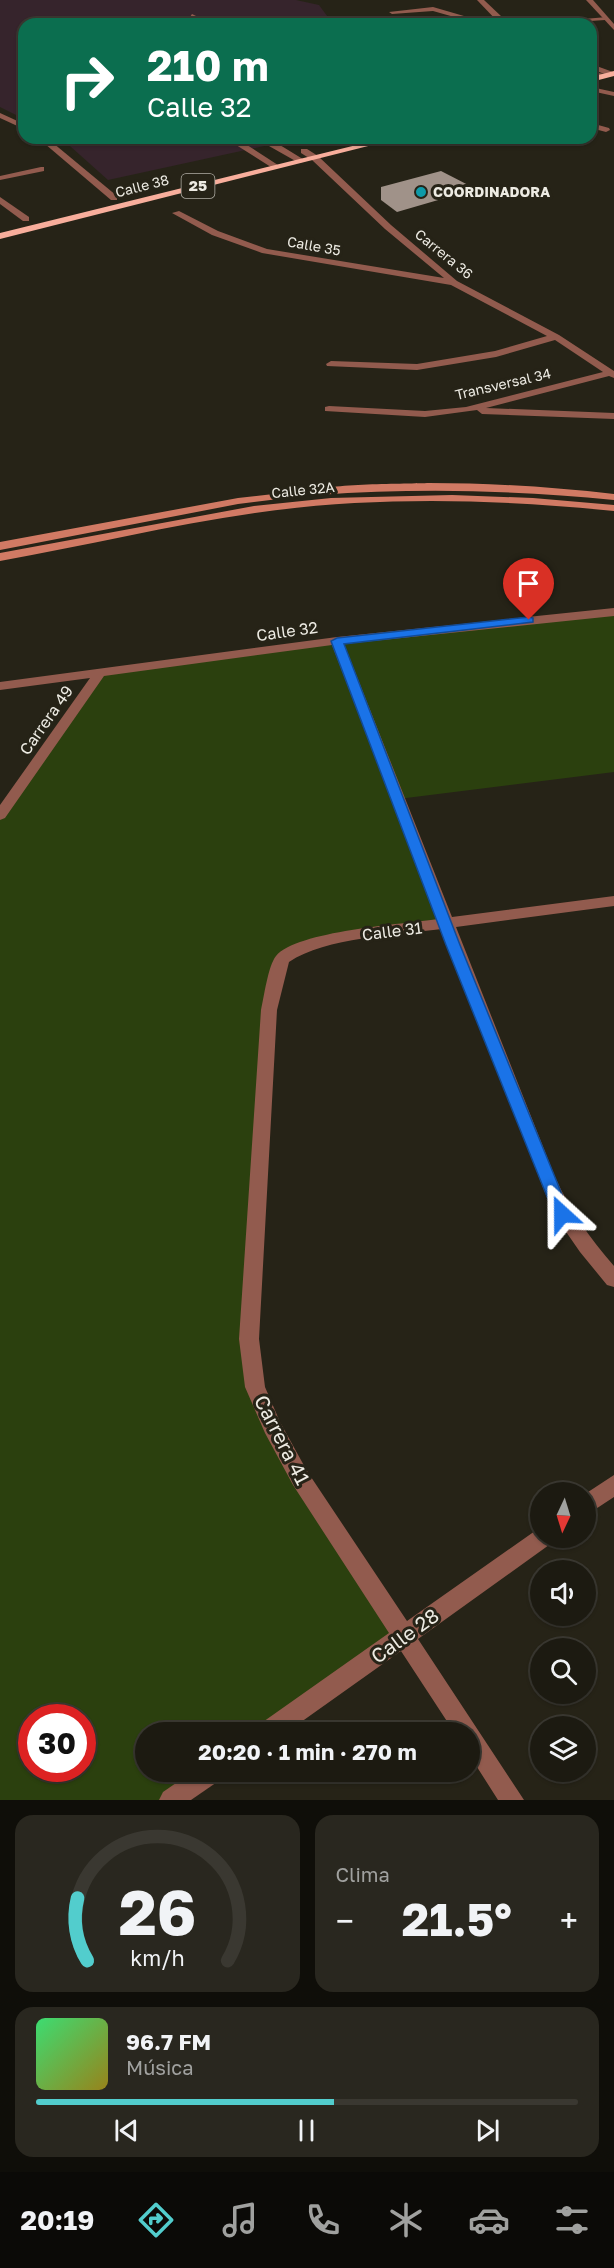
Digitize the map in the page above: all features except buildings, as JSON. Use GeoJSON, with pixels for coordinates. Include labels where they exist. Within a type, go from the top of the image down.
{"type":"FeatureCollection","features":[{"type":"Feature","properties":{"kind":"highway"},"geometry":{"type":"LineString","coordinates":[[597,79],[612,76]]}},
{"type":"Feature","properties":{"kind":"highway"},"geometry":{"type":"LineString","coordinates":[[597,85],[612,76]]}},
{"type":"Feature","properties":{"kind":"highway","name":"Calle 38"},"geometry":{"type":"LineString","coordinates":[[0,236],[277,166],[341,144]]}},
{"type":"Feature","properties":{"kind":"highway","name":"Calle 38"},"geometry":{"type":"LineString","coordinates":[[0,226],[290,154],[315,158],[372,144]]}},
{"type":"Feature","properties":{"kind":"main road","name":"Calle 32A"},"geometry":{"type":"LineString","coordinates":[[0,546],[238,501],[331,491],[480,487],[614,497]]}},
{"type":"Feature","properties":{"kind":"main road","name":"Calle 32A"},"geometry":{"type":"LineString","coordinates":[[0,557],[244,512],[334,501],[479,498],[614,508]]}},
{"type":"Feature","properties":{"kind":"street"},"geometry":{"type":"LineString","coordinates":[[480,0],[500,18]]}},
{"type":"Feature","properties":{"kind":"street"},"geometry":{"type":"LineString","coordinates":[[589,0],[614,28]]}},
{"type":"Feature","properties":{"kind":"street"},"geometry":{"type":"LineString","coordinates":[[392,12],[433,9],[465,18]]}},
{"type":"Feature","properties":{"kind":"street"},"geometry":{"type":"LineString","coordinates":[[192,16],[196,18]]}},
{"type":"Feature","properties":{"kind":"street"},"geometry":{"type":"LineString","coordinates":[[597,19],[605,18]]}},
{"type":"Feature","properties":{"kind":"street"},"geometry":{"type":"LineString","coordinates":[[597,69],[612,76]]}},
{"type":"Feature","properties":{"kind":"street"},"geometry":{"type":"LineString","coordinates":[[597,75],[612,76]]}},
{"type":"Feature","properties":{"kind":"street"},"geometry":{"type":"LineString","coordinates":[[597,90],[614,94]]}},
{"type":"Feature","properties":{"kind":"street"},"geometry":{"type":"LineString","coordinates":[[0,115],[18,124]]}},
{"type":"Feature","properties":{"kind":"street"},"geometry":{"type":"LineString","coordinates":[[597,127],[606,130]]}},
{"type":"Feature","properties":{"kind":"street"},"geometry":{"type":"LineString","coordinates":[[49,144],[114,198]]}},
{"type":"Feature","properties":{"kind":"street"},"geometry":{"type":"LineString","coordinates":[[243,144],[277,166]]}},
{"type":"Feature","properties":{"kind":"street"},"geometry":{"type":"LineString","coordinates":[[272,144],[290,154]]}},
{"type":"Feature","properties":{"kind":"street","name":"Carrera 36"},"geometry":{"type":"LineString","coordinates":[[315,158],[388,227],[454,283],[556,337],[613,374]]}},
{"type":"Feature","properties":{"kind":"street"},"geometry":{"type":"LineString","coordinates":[[0,178],[41,169]]}},
{"type":"Feature","properties":{"kind":"street"},"geometry":{"type":"LineString","coordinates":[[0,200],[26,219]]}},
{"type":"Feature","properties":{"kind":"street","name":"Calle 35"},"geometry":{"type":"LineString","coordinates":[[176,213],[215,233],[265,250],[454,283]]}},
{"type":"Feature","properties":{"kind":"street"},"geometry":{"type":"LineString","coordinates":[[331,364],[417,367],[496,354],[556,337]]}},
{"type":"Feature","properties":{"kind":"street","name":"Transversal 34"},"geometry":{"type":"LineString","coordinates":[[329,409],[425,414],[466,410],[613,374]]}},
{"type":"Feature","properties":{"kind":"street"},"geometry":{"type":"LineString","coordinates":[[466,410],[614,416]]}},
{"type":"Feature","properties":{"kind":"street","name":"Calle 32"},"geometry":{"type":"LineString","coordinates":[[0,686],[337,641],[614,612]]}},
{"type":"Feature","properties":{"kind":"street"},"geometry":{"type":"LineString","coordinates":[[337,641],[445,924],[562,1214],[586,1247],[614,1279]]}},
{"type":"Feature","properties":{"kind":"street","name":"Carrera 49"},"geometry":{"type":"LineString","coordinates":[[0,815],[99,674]]}},
{"type":"Feature","properties":{"kind":"street","name":"Calle 31"},"geometry":{"type":"LineString","coordinates":[[282,959],[298,948],[330,939],[614,901]]}},
{"type":"Feature","properties":{"kind":"street","name":"Carrera 41"},"geometry":{"type":"LineString","coordinates":[[282,959],[275,981],[269,1021],[249,1339],[255,1387],[272,1427],[300,1478],[460,1722]]}},
{"type":"Feature","properties":{"kind":"street"},"geometry":{"type":"LineString","coordinates":[[596,1498],[614,1485]]}},
{"type":"Feature","properties":{"kind":"street","name":"Calle 28"},"geometry":{"type":"LineString","coordinates":[[282,1722],[530,1547]]}},
{"type":"Feature","properties":{"kind":"street","name":"Carrera 41"},"geometry":{"type":"LineString","coordinates":[[480,1752],[512,1800]]}},
{"type":"Feature","properties":{"kind":"street"},"geometry":{"type":"LineString","coordinates":[[171,1800],[197,1782]]}},
{"type":"Feature","properties":{"kind":"shaded area"},"geometry":{"type":"Polygon","coordinates":[[[0,0],[296,0],[319,5],[329,18],[18,18],[18,116],[0,107],[0,0]]]}},
{"type":"Feature","properties":{"kind":"shaded area"},"geometry":{"type":"Polygon","coordinates":[[[68,144],[273,144],[108,180],[68,144]]]}},
{"type":"Feature","properties":{"kind":"green space"},"geometry":{"type":"Polygon","coordinates":[[[614,614],[614,772],[398,799],[445,924],[330,939],[282,959],[269,1010],[255,1387],[404,1637],[282,1722],[135,1722],[135,1782],[197,1782],[171,1800],[0,1800],[0,815],[99,674],[337,641],[614,614]]]}},
{"type":"Feature","properties":{"kind":"place","name":"COORDINADORA"},"geometry":{"type":"Point","coordinates":[421,192]}},
{"type":"Feature","properties":{"kind":"route"},"geometry":{"type":"LineString","coordinates":[[529,620],[337,641],[453,945],[562,1214]]}}]}
